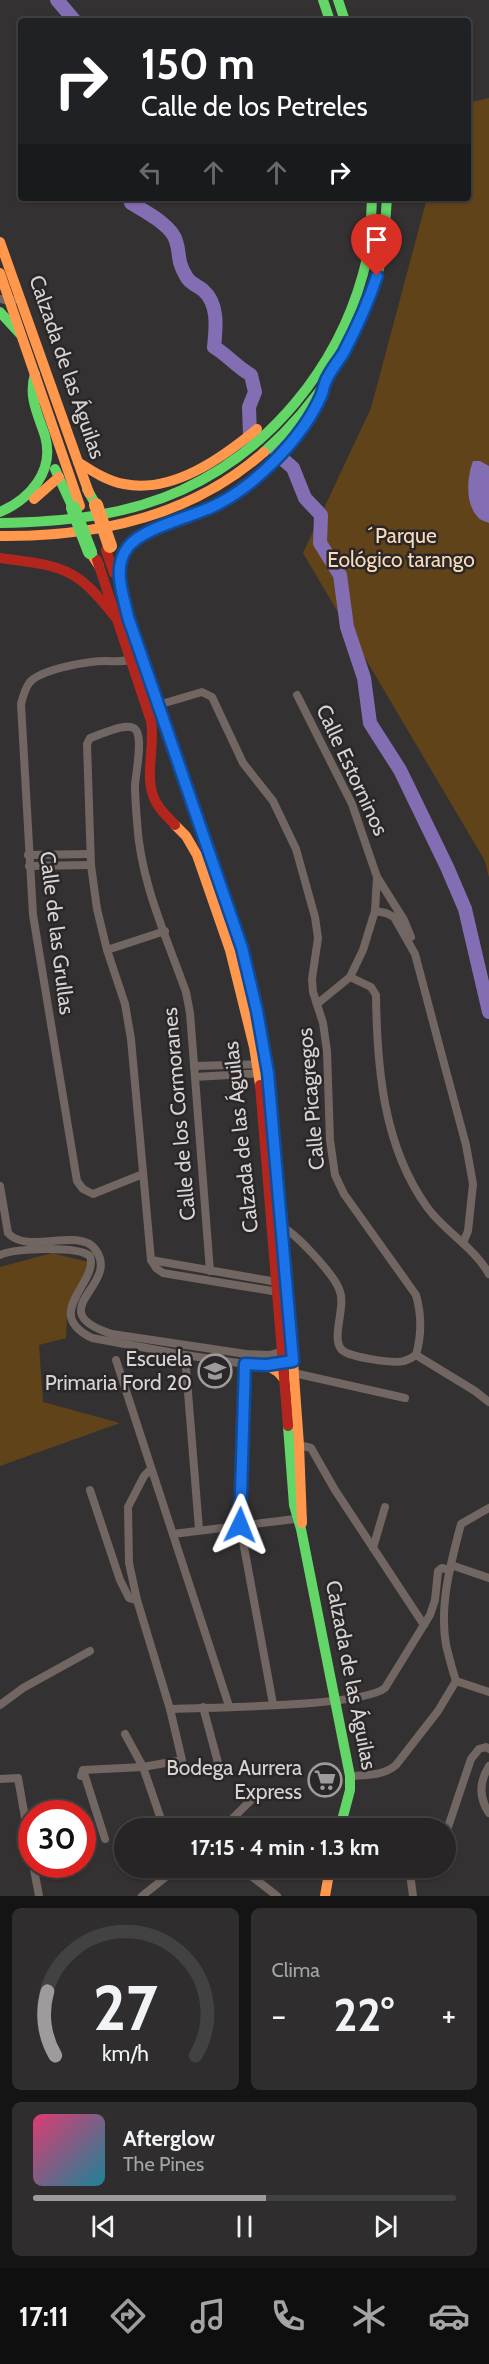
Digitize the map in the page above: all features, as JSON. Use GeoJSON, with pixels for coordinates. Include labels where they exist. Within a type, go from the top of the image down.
{"type":"FeatureCollection","features":[{"type":"Feature","properties":{"kind":"main road"},"geometry":{"type":"LineString","coordinates":[[323,0],[329,18]]}},
{"type":"Feature","properties":{"kind":"main road"},"geometry":{"type":"LineString","coordinates":[[338,0],[344,18]]}},
{"type":"Feature","properties":{"kind":"main road"},"geometry":{"type":"LineString","coordinates":[[0,537],[68,534],[112,527],[158,514],[220,503],[257,477],[288,445],[307,420],[321,398],[325,383],[355,331],[370,237],[372,201]]}},
{"type":"Feature","properties":{"kind":"main road"},"geometry":{"type":"LineString","coordinates":[[0,524],[62,521],[106,514],[142,504],[178,485],[300,397],[313,382],[377,276],[384,238],[387,201]]}},
{"type":"Feature","properties":{"kind":"main road","name":"Calzada de las Águilas"},"geometry":{"type":"LineString","coordinates":[[0,242],[10,299],[22,337],[85,506]]}},
{"type":"Feature","properties":{"kind":"main road","name":"Calzada de las Águilas"},"geometry":{"type":"LineString","coordinates":[[0,273],[78,462],[87,489],[85,506]]}},
{"type":"Feature","properties":{"kind":"main road"},"geometry":{"type":"LineString","coordinates":[[0,312],[22,337]]}},
{"type":"Feature","properties":{"kind":"main road"},"geometry":{"type":"LineString","coordinates":[[35,374],[30,396],[59,477],[85,506],[102,553],[119,573]]}},
{"type":"Feature","properties":{"kind":"main road"},"geometry":{"type":"LineString","coordinates":[[0,514],[20,502],[35,488],[43,472],[47,447]]}},
{"type":"Feature","properties":{"kind":"main road"},"geometry":{"type":"LineString","coordinates":[[78,462],[116,483],[134,486],[178,485]]}},
{"type":"Feature","properties":{"kind":"main road"},"geometry":{"type":"LineString","coordinates":[[0,514],[20,508],[59,477]]}},
{"type":"Feature","properties":{"kind":"main road"},"geometry":{"type":"LineString","coordinates":[[85,506],[102,553]]}},
{"type":"Feature","properties":{"kind":"main road"},"geometry":{"type":"LineString","coordinates":[[102,553],[190,510]]}},
{"type":"Feature","properties":{"kind":"main road"},"geometry":{"type":"LineString","coordinates":[[121,617],[120,561],[134,540],[149,531]]}},
{"type":"Feature","properties":{"kind":"main road","name":"Calzada de las Águilas"},"geometry":{"type":"LineString","coordinates":[[102,553],[152,727],[149,774],[152,794],[158,806],[186,836],[197,855],[230,950],[263,1069]]}},
{"type":"Feature","properties":{"kind":"main road"},"geometry":{"type":"LineString","coordinates":[[0,558],[51,565],[70,572],[91,585],[121,617]]}},
{"type":"Feature","properties":{"kind":"main road","name":"Calzada de las Águilas"},"geometry":{"type":"LineString","coordinates":[[136,666],[158,705],[242,948],[263,1069],[278,1226],[288,1363],[294,1505],[300,1522],[350,1776],[350,1790],[343,1818]]}},
{"type":"Feature","properties":{"kind":"main road"},"geometry":{"type":"LineString","coordinates":[[151,752],[160,744],[165,744],[173,750]]}},
{"type":"Feature","properties":{"kind":"main road"},"geometry":{"type":"LineString","coordinates":[[186,836],[196,835],[201,826]]}},
{"type":"Feature","properties":{"kind":"main road","name":"Calzada de las Águilas"},"geometry":{"type":"LineString","coordinates":[[278,1226],[278,1287],[299,1445],[300,1522]]}},
{"type":"Feature","properties":{"kind":"main road"},"geometry":{"type":"LineString","coordinates":[[267,1365],[278,1372],[288,1363]]}},
{"type":"Feature","properties":{"kind":"main road"},"geometry":{"type":"LineString","coordinates":[[323,1895],[327,1878]]}},
{"type":"Feature","properties":{"kind":"street","name":"Calle de las Grullas"},"geometry":{"type":"LineString","coordinates":[[136,666],[103,661],[48,672],[30,682],[21,704],[33,915],[77,1181],[83,1189],[93,1194],[143,1174]]}},
{"type":"Feature","properties":{"kind":"street","name":"Calle Picagregos"},"geometry":{"type":"LineString","coordinates":[[158,705],[202,693],[212,697],[243,763],[273,801],[296,849],[315,917],[318,938],[312,979],[327,1051],[330,1140],[335,1174],[344,1194],[416,1295],[421,1312],[422,1329],[416,1355]]}},
{"type":"Feature","properties":{"kind":"street","name":"Calle Estorninos"},"geometry":{"type":"LineString","coordinates":[[297,695],[352,804],[377,877],[375,911],[363,950],[350,977]]}},
{"type":"Feature","properties":{"kind":"street","name":"Calle de los Cormoranes"},"geometry":{"type":"LineString","coordinates":[[90,854],[87,744],[90,738],[130,726],[136,730],[140,741],[135,787],[138,845],[143,874],[186,992],[210,1271]]}},
{"type":"Feature","properties":{"kind":"street"},"geometry":{"type":"LineString","coordinates":[[28,855],[90,854],[97,909],[107,950],[125,1004],[131,1039],[151,1260],[163,1273],[278,1287]]}},
{"type":"Feature","properties":{"kind":"street"},"geometry":{"type":"LineString","coordinates":[[29,866],[91,865]]}},
{"type":"Feature","properties":{"kind":"street"},"geometry":{"type":"LineString","coordinates":[[377,877],[404,920],[466,1145],[472,1184],[468,1231],[463,1243]]}},
{"type":"Feature","properties":{"kind":"street"},"geometry":{"type":"LineString","coordinates":[[375,911],[394,917],[415,954]]}},
{"type":"Feature","properties":{"kind":"street"},"geometry":{"type":"LineString","coordinates":[[107,950],[165,931]]}},
{"type":"Feature","properties":{"kind":"street"},"geometry":{"type":"LineString","coordinates":[[317,1004],[350,977],[372,987],[376,995],[384,1095],[390,1131],[397,1152],[427,1207],[439,1222],[463,1243],[489,1274]]}},
{"type":"Feature","properties":{"kind":"street"},"geometry":{"type":"LineString","coordinates":[[194,1066],[263,1069]]}},
{"type":"Feature","properties":{"kind":"street"},"geometry":{"type":"LineString","coordinates":[[195,1077],[263,1069]]}},
{"type":"Feature","properties":{"kind":"street"},"geometry":{"type":"LineString","coordinates":[[0,1186],[8,1233],[16,1240],[80,1240],[97,1250],[102,1265],[100,1275],[81,1305],[81,1314],[85,1322],[111,1334],[267,1365]]}},
{"type":"Feature","properties":{"kind":"street"},"geometry":{"type":"LineString","coordinates":[[278,1226],[314,1254],[340,1289],[342,1307],[337,1338],[341,1349],[348,1354],[386,1361],[402,1362],[416,1355],[475,1390],[489,1402]]}},
{"type":"Feature","properties":{"kind":"street"},"geometry":{"type":"LineString","coordinates":[[0,1255],[6,1252],[30,1250],[86,1253],[90,1256],[91,1270],[74,1298],[71,1310],[72,1317],[81,1333],[98,1340],[185,1355],[245,1359],[268,1354],[288,1363],[405,1398]]}},
{"type":"Feature","properties":{"kind":"street"},"geometry":{"type":"LineString","coordinates":[[151,1260],[278,1287]]}},
{"type":"Feature","properties":{"kind":"street"},"geometry":{"type":"LineString","coordinates":[[185,1355],[199,1529]]}},
{"type":"Feature","properties":{"kind":"street"},"geometry":{"type":"LineString","coordinates":[[245,1359],[240,1525],[273,1704]]}},
{"type":"Feature","properties":{"kind":"street"},"geometry":{"type":"LineString","coordinates":[[116,1360],[229,1706]]}},
{"type":"Feature","properties":{"kind":"street"},"geometry":{"type":"LineString","coordinates":[[299,1445],[311,1448],[335,1490],[424,1625]]}},
{"type":"Feature","properties":{"kind":"street"},"geometry":{"type":"LineString","coordinates":[[105,1839],[82,1773],[143,1767],[182,1760],[170,1709],[137,1600],[129,1563],[128,1507],[151,1469]]}},
{"type":"Feature","properties":{"kind":"street"},"geometry":{"type":"LineString","coordinates":[[90,1490],[120,1580],[129,1598],[137,1600]]}},
{"type":"Feature","properties":{"kind":"street"},"geometry":{"type":"LineString","coordinates":[[373,1548],[384,1507]]}},
{"type":"Feature","properties":{"kind":"street"},"geometry":{"type":"LineString","coordinates":[[350,1776],[389,1771],[396,1765],[438,1710],[456,1681],[446,1643],[445,1610],[450,1567],[461,1524],[489,1508]]}},
{"type":"Feature","properties":{"kind":"street"},"geometry":{"type":"LineString","coordinates":[[173,1534],[240,1525],[300,1522]]}},
{"type":"Feature","properties":{"kind":"street"},"geometry":{"type":"LineString","coordinates":[[170,1709],[335,1701],[379,1693],[385,1688],[433,1608],[438,1570],[450,1567],[489,1578]]}},
{"type":"Feature","properties":{"kind":"street"},"geometry":{"type":"LineString","coordinates":[[0,1705],[39,1679],[90,1651]]}},
{"type":"Feature","properties":{"kind":"street"},"geometry":{"type":"LineString","coordinates":[[456,1681],[489,1692]]}},
{"type":"Feature","properties":{"kind":"street"},"geometry":{"type":"LineString","coordinates":[[203,1707],[220,1770]]}},
{"type":"Feature","properties":{"kind":"street"},"geometry":{"type":"LineString","coordinates":[[125,1734],[143,1767],[161,1818]]}},
{"type":"Feature","properties":{"kind":"street"},"geometry":{"type":"LineString","coordinates":[[451,1818],[471,1759],[479,1749],[486,1747],[489,1749]]}},
{"type":"Feature","properties":{"kind":"street"},"geometry":{"type":"LineString","coordinates":[[489,1766],[481,1787],[482,1798],[489,1814]]}},
{"type":"Feature","properties":{"kind":"street"},"geometry":{"type":"LineString","coordinates":[[0,1779],[18,1778],[22,1800]]}},
{"type":"Feature","properties":{"kind":"street"},"geometry":{"type":"LineString","coordinates":[[233,1818],[255,1796]]}},
{"type":"Feature","properties":{"kind":"street"},"geometry":{"type":"LineString","coordinates":[[36,1878],[39,1896]]}},
{"type":"Feature","properties":{"kind":"street"},"geometry":{"type":"LineString","coordinates":[[142,1896],[164,1878]]}},
{"type":"Feature","properties":{"kind":"street"},"geometry":{"type":"LineString","coordinates":[[254,1878],[277,1896]]}},
{"type":"Feature","properties":{"kind":"street"},"geometry":{"type":"LineString","coordinates":[[411,1878],[413,1896]]}},
{"type":"Feature","properties":{"kind":"green space","name":"´Parque Eológico tarango"},"geometry":{"type":"Polygon","coordinates":[[[489,98],[489,878],[485,861],[303,553],[371,408],[426,201],[471,201],[471,102],[489,98]]]}},
{"type":"Feature","properties":{"kind":"green space"},"geometry":{"type":"Polygon","coordinates":[[[52,1253],[92,1263],[67,1316],[66,1338],[39,1345],[43,1402],[120,1423],[0,1466],[0,1267],[52,1253]]]}},
{"type":"Feature","properties":{"kind":"shaded area"},"geometry":{"type":"Polygon","coordinates":[[[473,461],[480,461],[489,466],[489,523],[478,517],[470,504],[468,482],[473,461]]]}},
{"type":"Feature","properties":{"kind":"waterway"},"geometry":{"type":"LineString","coordinates":[[57,0],[72,18]]}},
{"type":"Feature","properties":{"kind":"waterway"},"geometry":{"type":"LineString","coordinates":[[131,201],[169,229],[186,276],[203,290],[212,302],[215,317],[214,347],[251,375],[255,392],[249,407],[250,435],[258,438]]}},
{"type":"Feature","properties":{"kind":"waterway"},"geometry":{"type":"LineString","coordinates":[[275,447],[278,455],[293,468],[305,498],[321,515],[320,543],[340,575],[347,627],[364,678],[370,723],[400,770],[465,909],[489,1012]]}},
{"type":"Feature","properties":{"kind":"traffic: fast"},"geometry":{"type":"LineString","coordinates":[[323,0],[329,18]]}},
{"type":"Feature","properties":{"kind":"traffic: fast"},"geometry":{"type":"LineString","coordinates":[[338,0],[344,18]]}},
{"type":"Feature","properties":{"kind":"traffic: fast"},"geometry":{"type":"LineString","coordinates":[[0,523],[70,519],[138,506],[182,490],[214,473],[244,453],[296,402],[318,373],[336,342],[363,274],[371,227],[372,201]]}},
{"type":"Feature","properties":{"kind":"traffic: fast"},"geometry":{"type":"LineString","coordinates":[[264,452],[318,394],[359,326],[379,267],[387,201]]}},
{"type":"Feature","properties":{"kind":"traffic: fast"},"geometry":{"type":"LineString","coordinates":[[0,312],[20,334]]}},
{"type":"Feature","properties":{"kind":"traffic: fast"},"geometry":{"type":"LineString","coordinates":[[0,512],[21,500],[30,491],[38,482],[46,461],[45,436],[33,398],[35,374]]}},
{"type":"Feature","properties":{"kind":"traffic: fast"},"geometry":{"type":"LineString","coordinates":[[55,469],[73,508]]}},
{"type":"Feature","properties":{"kind":"traffic: fast"},"geometry":{"type":"LineString","coordinates":[[87,489],[96,505]]}},
{"type":"Feature","properties":{"kind":"traffic: fast"},"geometry":{"type":"LineString","coordinates":[[73,508],[90,552]]}},
{"type":"Feature","properties":{"kind":"traffic: fast"},"geometry":{"type":"LineString","coordinates":[[217,877],[242,948],[264,1046],[283,1222]]}},
{"type":"Feature","properties":{"kind":"traffic: fast"},"geometry":{"type":"LineString","coordinates":[[288,1426],[294,1505],[301,1529],[350,1776],[350,1790],[343,1818]]}},
{"type":"Feature","properties":{"kind":"traffic: slow"},"geometry":{"type":"LineString","coordinates":[[0,242],[89,493]]}},
{"type":"Feature","properties":{"kind":"traffic: slow"},"geometry":{"type":"LineString","coordinates":[[0,273],[80,506]]}},
{"type":"Feature","properties":{"kind":"traffic: slow"},"geometry":{"type":"LineString","coordinates":[[78,462],[118,483],[142,486],[160,484],[178,479],[212,462],[257,429]]}},
{"type":"Feature","properties":{"kind":"traffic: slow"},"geometry":{"type":"LineString","coordinates":[[0,536],[71,532],[141,519],[205,493],[236,474],[264,452]]}},
{"type":"Feature","properties":{"kind":"traffic: slow"},"geometry":{"type":"LineString","coordinates":[[34,499],[59,477]]}},
{"type":"Feature","properties":{"kind":"traffic: slow"},"geometry":{"type":"LineString","coordinates":[[96,505],[110,546]]}},
{"type":"Feature","properties":{"kind":"traffic: slow"},"geometry":{"type":"LineString","coordinates":[[90,552],[99,566]]}},
{"type":"Feature","properties":{"kind":"traffic: slow"},"geometry":{"type":"LineString","coordinates":[[116,564],[128,617]]}},
{"type":"Feature","properties":{"kind":"traffic: slow"},"geometry":{"type":"LineString","coordinates":[[126,611],[217,877]]}},
{"type":"Feature","properties":{"kind":"traffic: slow"},"geometry":{"type":"LineString","coordinates":[[175,825],[186,836],[197,855],[230,950],[254,1047],[260,1085]]}},
{"type":"Feature","properties":{"kind":"traffic: slow"},"geometry":{"type":"LineString","coordinates":[[283,1222],[299,1445],[302,1523]]}},
{"type":"Feature","properties":{"kind":"traffic: slow"},"geometry":{"type":"LineString","coordinates":[[267,1365],[285,1380]]}},
{"type":"Feature","properties":{"kind":"traffic: slow"},"geometry":{"type":"LineString","coordinates":[[325,1896],[328,1878]]}},
{"type":"Feature","properties":{"kind":"traffic: jam"},"geometry":{"type":"LineString","coordinates":[[119,573],[122,559],[135,540],[154,529],[208,510],[238,493],[274,461],[304,423]]}},
{"type":"Feature","properties":{"kind":"traffic: jam"},"geometry":{"type":"LineString","coordinates":[[106,550],[114,573]]}},
{"type":"Feature","properties":{"kind":"traffic: jam"},"geometry":{"type":"LineString","coordinates":[[0,558],[38,563],[66,571],[89,587],[115,617]]}},
{"type":"Feature","properties":{"kind":"traffic: jam"},"geometry":{"type":"LineString","coordinates":[[97,560],[151,721],[151,787],[161,809],[175,825]]}},
{"type":"Feature","properties":{"kind":"traffic: jam"},"geometry":{"type":"LineString","coordinates":[[260,1085],[288,1426]]}},
{"type":"Feature","properties":{"kind":"place","name":"Escuela Primaria Ford 20"},"geometry":{"type":"Point","coordinates":[215,1371]}},
{"type":"Feature","properties":{"kind":"place","name":"Bodega Aurrera Express"},"geometry":{"type":"Point","coordinates":[325,1780]}},
{"type":"Feature","properties":{"kind":"route"},"geometry":{"type":"LineString","coordinates":[[240,1525],[245,1364],[267,1365],[293,1361],[267,1063],[242,948],[128,617],[119,573],[120,561],[131,543],[149,531],[191,517],[238,493],[288,445],[321,398],[325,383],[367,305],[377,276]]}}]}
